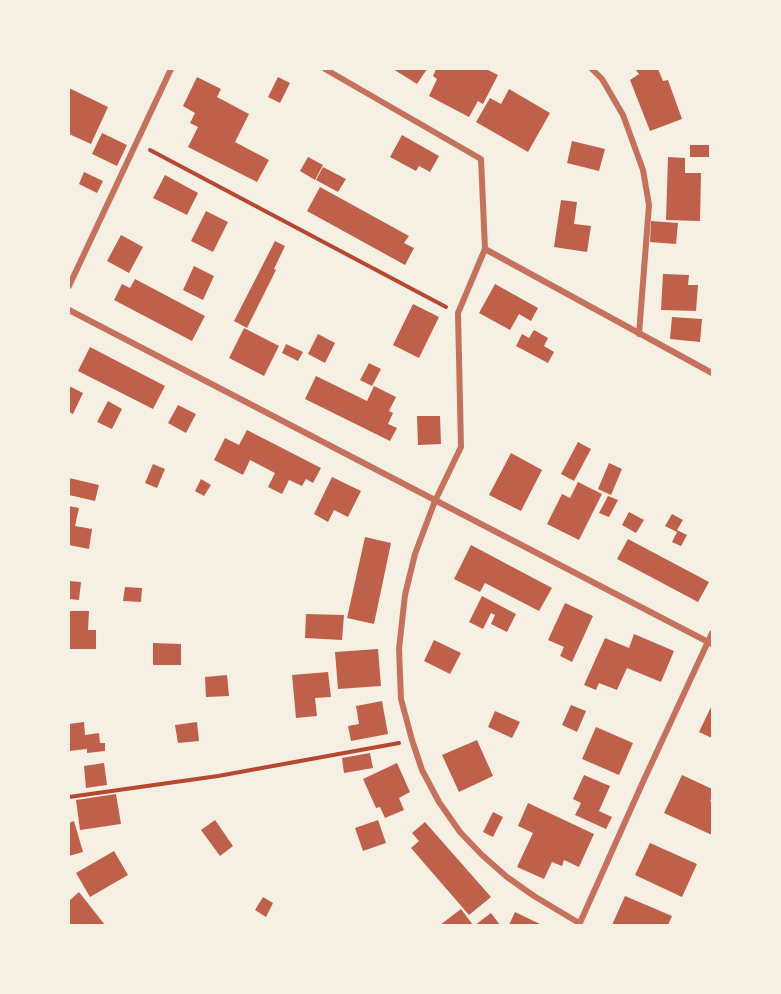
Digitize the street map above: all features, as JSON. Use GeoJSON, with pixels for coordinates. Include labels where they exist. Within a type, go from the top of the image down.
{"type":"FeatureCollection","features":[{"type":"Feature","properties":{"kind":"street"},"geometry":{"type":"LineString","coordinates":[[69,286],[171,69]]}},
{"type":"Feature","properties":{"kind":"street"},"geometry":{"type":"LineString","coordinates":[[325,69],[481,159],[485,249],[458,314],[461,447],[435,501],[415,554],[405,595],[399,649],[401,699],[412,740],[422,770],[439,802],[459,832],[507,877],[579,924],[642,784],[710,643],[712,633]]}},
{"type":"Feature","properties":{"kind":"street"},"geometry":{"type":"LineString","coordinates":[[592,69],[602,80],[623,115],[643,170],[649,205],[639,334]]}},
{"type":"Feature","properties":{"kind":"street"},"geometry":{"type":"LineString","coordinates":[[485,249],[712,374]]}},
{"type":"Feature","properties":{"kind":"street"},"geometry":{"type":"LineString","coordinates":[[69,310],[710,643]]}},
{"type":"Feature","properties":{"kind":"path"},"geometry":{"type":"LineString","coordinates":[[136,143],[458,314]]}},
{"type":"Feature","properties":{"kind":"path"},"geometry":{"type":"LineString","coordinates":[[69,797],[218,776],[412,740]]}},
{"type":"Feature","properties":{"kind":"building"},"geometry":{"type":"Polygon","coordinates":[[[393,69],[427,69],[417,84],[393,69]]]}},
{"type":"Feature","properties":{"kind":"building"},"geometry":{"type":"Polygon","coordinates":[[[436,69],[486,69],[498,75],[483,104],[478,101],[469,117],[429,96],[437,79],[433,76],[436,69]]]}},
{"type":"Feature","properties":{"kind":"building"},"geometry":{"type":"Polygon","coordinates":[[[635,69],[658,69],[663,81],[668,80],[682,119],[650,131],[630,80],[639,74],[635,69]]]}},
{"type":"Feature","properties":{"kind":"building"},"geometry":{"type":"Polygon","coordinates":[[[197,77],[221,89],[217,97],[249,114],[235,142],[269,160],[257,182],[188,147],[198,127],[190,123],[195,113],[183,106],[197,77]]]}},
{"type":"Feature","properties":{"kind":"building"},"geometry":{"type":"Polygon","coordinates":[[[278,77],[290,83],[280,103],[268,97],[278,77]]]}},
{"type":"Feature","properties":{"kind":"building"},"geometry":{"type":"Polygon","coordinates":[[[69,88],[108,107],[91,144],[69,134],[69,88]]]}},
{"type":"Feature","properties":{"kind":"building"},"geometry":{"type":"Polygon","coordinates":[[[509,89],[550,113],[528,152],[476,122],[490,98],[501,104],[509,89]]]}},
{"type":"Feature","properties":{"kind":"building"},"geometry":{"type":"Polygon","coordinates":[[[102,133],[127,145],[117,166],[92,154],[102,133]]]}},
{"type":"Feature","properties":{"kind":"building"},"geometry":{"type":"Polygon","coordinates":[[[402,135],[439,156],[430,172],[419,166],[416,171],[390,157],[402,135]]]}},
{"type":"Feature","properties":{"kind":"building"},"geometry":{"type":"Polygon","coordinates":[[[572,141],[605,149],[599,171],[567,163],[572,141]]]}},
{"type":"Feature","properties":{"kind":"building"},"geometry":{"type":"Polygon","coordinates":[[[690,145],[709,145],[709,157],[690,157],[690,145]]]}},
{"type":"Feature","properties":{"kind":"building"},"geometry":{"type":"Polygon","coordinates":[[[308,157],[323,165],[315,180],[300,171],[308,157]]]}},
{"type":"Feature","properties":{"kind":"building"},"geometry":{"type":"Polygon","coordinates":[[[668,157],[685,158],[685,173],[701,173],[700,221],[666,220],[668,157]]]}},
{"type":"Feature","properties":{"kind":"building"},"geometry":{"type":"Polygon","coordinates":[[[323,167],[346,179],[338,192],[316,180],[323,167]]]}},
{"type":"Feature","properties":{"kind":"building"},"geometry":{"type":"Polygon","coordinates":[[[84,172],[103,181],[97,193],[79,184],[84,172]]]}},
{"type":"Feature","properties":{"kind":"building"},"geometry":{"type":"Polygon","coordinates":[[[165,175],[198,193],[187,215],[153,198],[165,175]]]}},
{"type":"Feature","properties":{"kind":"building"},"geometry":{"type":"Polygon","coordinates":[[[320,187],[409,236],[404,243],[414,248],[405,265],[307,211],[320,187]]]}},
{"type":"Feature","properties":{"kind":"building"},"geometry":{"type":"Polygon","coordinates":[[[561,200],[577,202],[574,224],[591,226],[587,252],[554,247],[561,200]]]}},
{"type":"Feature","properties":{"kind":"building"},"geometry":{"type":"Polygon","coordinates":[[[206,211],[228,222],[213,252],[191,241],[206,211]]]}},
{"type":"Feature","properties":{"kind":"building"},"geometry":{"type":"Polygon","coordinates":[[[651,221],[678,223],[676,244],[650,242],[651,221]]]}},
{"type":"Feature","properties":{"kind":"building"},"geometry":{"type":"Polygon","coordinates":[[[121,235],[143,247],[129,273],[107,261],[121,235]]]}},
{"type":"Feature","properties":{"kind":"building"},"geometry":{"type":"Polygon","coordinates":[[[275,241],[285,246],[274,269],[276,270],[247,328],[234,321],[275,241]]]}},
{"type":"Feature","properties":{"kind":"building"},"geometry":{"type":"Polygon","coordinates":[[[194,266],[214,276],[203,300],[183,290],[194,266]]]}},
{"type":"Feature","properties":{"kind":"building"},"geometry":{"type":"Polygon","coordinates":[[[663,274],[689,275],[688,285],[698,285],[696,311],[661,310],[663,274]]]}},
{"type":"Feature","properties":{"kind":"building"},"geometry":{"type":"Polygon","coordinates":[[[135,279],[205,316],[192,341],[114,300],[122,284],[130,288],[135,279]]]}},
{"type":"Feature","properties":{"kind":"building"},"geometry":{"type":"Polygon","coordinates":[[[495,284],[538,308],[531,321],[519,314],[510,330],[479,313],[495,284]]]}},
{"type":"Feature","properties":{"kind":"building"},"geometry":{"type":"Polygon","coordinates":[[[413,304],[439,317],[419,358],[393,345],[413,304]]]}},
{"type":"Feature","properties":{"kind":"building"},"geometry":{"type":"Polygon","coordinates":[[[672,317],[702,319],[700,342],[670,339],[672,317]]]}},
{"type":"Feature","properties":{"kind":"building"},"geometry":{"type":"Polygon","coordinates":[[[244,328],[279,346],[264,376],[229,358],[244,328]]]}},
{"type":"Feature","properties":{"kind":"building"},"geometry":{"type":"Polygon","coordinates":[[[534,330],[548,338],[544,346],[554,352],[548,363],[516,346],[522,334],[529,338],[534,330]]]}},
{"type":"Feature","properties":{"kind":"building"},"geometry":{"type":"Polygon","coordinates":[[[318,334],[335,343],[325,363],[308,354],[318,334]]]}},
{"type":"Feature","properties":{"kind":"building"},"geometry":{"type":"Polygon","coordinates":[[[286,344],[303,352],[298,361],[282,353],[286,344]]]}},
{"type":"Feature","properties":{"kind":"building"},"geometry":{"type":"Polygon","coordinates":[[[90,347],[165,386],[153,409],[78,371],[90,347]]]}},
{"type":"Feature","properties":{"kind":"building"},"geometry":{"type":"Polygon","coordinates":[[[369,363],[381,369],[372,386],[360,380],[369,363]]]}},
{"type":"Feature","properties":{"kind":"building"},"geometry":{"type":"Polygon","coordinates":[[[316,376],[367,401],[374,386],[396,397],[389,411],[393,413],[388,424],[397,428],[390,441],[305,399],[316,376]]]}},
{"type":"Feature","properties":{"kind":"building"},"geometry":{"type":"Polygon","coordinates":[[[69,386],[83,393],[73,414],[69,412],[69,386]]]}},
{"type":"Feature","properties":{"kind":"building"},"geometry":{"type":"Polygon","coordinates":[[[108,401],[122,409],[112,429],[97,422],[108,401]]]}},
{"type":"Feature","properties":{"kind":"building"},"geometry":{"type":"Polygon","coordinates":[[[178,405],[196,414],[186,433],[168,423],[178,405]]]}},
{"type":"Feature","properties":{"kind":"building"},"geometry":{"type":"Polygon","coordinates":[[[417,416],[440,416],[441,444],[418,445],[417,416]]]}},
{"type":"Feature","properties":{"kind":"building"},"geometry":{"type":"Polygon","coordinates":[[[247,430],[321,468],[313,483],[306,479],[302,486],[289,480],[282,494],[268,487],[275,473],[250,460],[243,475],[214,460],[225,438],[239,445],[247,430]]]}},
{"type":"Feature","properties":{"kind":"building"},"geometry":{"type":"Polygon","coordinates":[[[578,442],[591,449],[574,481],[561,474],[578,442]]]}},
{"type":"Feature","properties":{"kind":"building"},"geometry":{"type":"Polygon","coordinates":[[[511,453],[542,470],[521,511],[489,495],[511,453]]]}},
{"type":"Feature","properties":{"kind":"building"},"geometry":{"type":"Polygon","coordinates":[[[609,463],[622,469],[611,495],[598,489],[609,463]]]}},
{"type":"Feature","properties":{"kind":"building"},"geometry":{"type":"Polygon","coordinates":[[[153,464],[165,469],[157,488],[145,483],[153,464]]]}},
{"type":"Feature","properties":{"kind":"building"},"geometry":{"type":"Polygon","coordinates":[[[332,477],[361,491],[348,517],[334,510],[328,522],[314,514],[332,477]]]}},
{"type":"Feature","properties":{"kind":"building"},"geometry":{"type":"Polygon","coordinates":[[[69,478],[99,485],[95,501],[69,495],[69,478]]]}},
{"type":"Feature","properties":{"kind":"building"},"geometry":{"type":"Polygon","coordinates":[[[201,479],[211,485],[204,496],[195,491],[201,479]]]}},
{"type":"Feature","properties":{"kind":"building"},"geometry":{"type":"Polygon","coordinates":[[[578,482],[602,494],[579,540],[547,524],[562,494],[570,498],[578,482]]]}},
{"type":"Feature","properties":{"kind":"building"},"geometry":{"type":"Polygon","coordinates":[[[608,496],[618,500],[609,517],[599,513],[608,496]]]}},
{"type":"Feature","properties":{"kind":"building"},"geometry":{"type":"Polygon","coordinates":[[[69,506],[79,508],[75,526],[92,529],[89,549],[69,545],[69,506]]]}},
{"type":"Feature","properties":{"kind":"building"},"geometry":{"type":"Polygon","coordinates":[[[629,512],[644,520],[636,533],[622,525],[629,512]]]}},
{"type":"Feature","properties":{"kind":"building"},"geometry":{"type":"Polygon","coordinates":[[[672,514],[683,520],[677,530],[687,535],[681,546],[672,542],[677,532],[665,526],[672,514]]]}},
{"type":"Feature","properties":{"kind":"building"},"geometry":{"type":"Polygon","coordinates":[[[365,537],[391,543],[374,624],[347,618],[365,537]]]}},
{"type":"Feature","properties":{"kind":"building"},"geometry":{"type":"Polygon","coordinates":[[[628,539],[709,582],[698,602],[617,559],[628,539]]]}},
{"type":"Feature","properties":{"kind":"building"},"geometry":{"type":"Polygon","coordinates":[[[471,545],[552,588],[539,611],[485,583],[480,592],[454,579],[471,545]]]}},
{"type":"Feature","properties":{"kind":"building"},"geometry":{"type":"Polygon","coordinates":[[[69,581],[81,582],[79,600],[69,599],[69,581]]]}},
{"type":"Feature","properties":{"kind":"building"},"geometry":{"type":"Polygon","coordinates":[[[125,587],[142,588],[141,602],[123,601],[125,587]]]}},
{"type":"Feature","properties":{"kind":"building"},"geometry":{"type":"Polygon","coordinates":[[[482,596],[516,614],[507,632],[491,624],[495,615],[491,613],[483,629],[469,622],[482,596]]]}},
{"type":"Feature","properties":{"kind":"building"},"geometry":{"type":"Polygon","coordinates":[[[565,603],[593,616],[572,662],[560,656],[564,647],[548,640],[565,603]]]}},
{"type":"Feature","properties":{"kind":"building"},"geometry":{"type":"Polygon","coordinates":[[[69,611],[89,611],[88,630],[96,630],[96,649],[69,649],[69,611]]]}},
{"type":"Feature","properties":{"kind":"building"},"geometry":{"type":"Polygon","coordinates":[[[306,614],[344,615],[342,640],[305,638],[306,614]]]}},
{"type":"Feature","properties":{"kind":"building"},"geometry":{"type":"Polygon","coordinates":[[[634,634],[674,651],[661,682],[627,668],[617,690],[599,683],[596,690],[584,685],[605,638],[629,648],[634,634]]]}},
{"type":"Feature","properties":{"kind":"building"},"geometry":{"type":"Polygon","coordinates":[[[434,640],[461,653],[450,674],[424,661],[434,640]]]}},
{"type":"Feature","properties":{"kind":"building"},"geometry":{"type":"Polygon","coordinates":[[[153,643],[181,644],[181,665],[153,665],[153,643]]]}},
{"type":"Feature","properties":{"kind":"building"},"geometry":{"type":"Polygon","coordinates":[[[378,649],[381,686],[338,689],[335,652],[378,649]]]}},
{"type":"Feature","properties":{"kind":"building"},"geometry":{"type":"Polygon","coordinates":[[[328,672],[331,697],[315,698],[317,716],[296,718],[292,675],[328,672]]]}},
{"type":"Feature","properties":{"kind":"building"},"geometry":{"type":"Polygon","coordinates":[[[227,675],[229,696],[206,697],[205,677],[227,675]]]}},
{"type":"Feature","properties":{"kind":"building"},"geometry":{"type":"Polygon","coordinates":[[[382,701],[388,734],[351,741],[348,726],[359,724],[356,706],[382,701]]]}},
{"type":"Feature","properties":{"kind":"building"},"geometry":{"type":"Polygon","coordinates":[[[571,705],[586,711],[577,732],[562,725],[571,705]]]}},
{"type":"Feature","properties":{"kind":"building"},"geometry":{"type":"Polygon","coordinates":[[[712,705],[712,738],[699,732],[712,705]]]}},
{"type":"Feature","properties":{"kind":"building"},"geometry":{"type":"Polygon","coordinates":[[[495,711],[520,722],[512,738],[488,727],[495,711]]]}},
{"type":"Feature","properties":{"kind":"building"},"geometry":{"type":"Polygon","coordinates":[[[84,722],[85,735],[99,733],[100,743],[105,743],[105,751],[87,753],[87,749],[69,751],[69,724],[84,722]]]}},
{"type":"Feature","properties":{"kind":"building"},"geometry":{"type":"Polygon","coordinates":[[[197,722],[199,741],[178,743],[175,725],[197,722]]]}},
{"type":"Feature","properties":{"kind":"building"},"geometry":{"type":"Polygon","coordinates":[[[596,727],[633,743],[619,775],[582,759],[596,727]]]}},
{"type":"Feature","properties":{"kind":"building"},"geometry":{"type":"Polygon","coordinates":[[[477,740],[493,776],[459,792],[442,755],[477,740]]]}},
{"type":"Feature","properties":{"kind":"building"},"geometry":{"type":"Polygon","coordinates":[[[370,753],[373,768],[344,773],[342,758],[370,753]]]}},
{"type":"Feature","properties":{"kind":"building"},"geometry":{"type":"Polygon","coordinates":[[[104,763],[107,785],[86,788],[84,766],[104,763]]]}},
{"type":"Feature","properties":{"kind":"building"},"geometry":{"type":"Polygon","coordinates":[[[397,763],[410,792],[399,798],[404,810],[385,818],[380,807],[376,808],[363,779],[397,763]]]}},
{"type":"Feature","properties":{"kind":"building"},"geometry":{"type":"Polygon","coordinates":[[[584,775],[610,786],[599,811],[612,817],[606,829],[575,815],[581,803],[573,799],[584,775]]]}},
{"type":"Feature","properties":{"kind":"building"},"geometry":{"type":"Polygon","coordinates":[[[682,775],[712,789],[710,801],[712,802],[712,835],[664,813],[682,775]]]}},
{"type":"Feature","properties":{"kind":"building"},"geometry":{"type":"Polygon","coordinates":[[[116,794],[121,824],[80,830],[76,800],[116,794]]]}},
{"type":"Feature","properties":{"kind":"building"},"geometry":{"type":"Polygon","coordinates":[[[528,803],[594,834],[579,867],[564,860],[562,866],[552,862],[544,879],[517,867],[533,833],[518,826],[528,803]]]}},
{"type":"Feature","properties":{"kind":"building"},"geometry":{"type":"Polygon","coordinates":[[[493,812],[503,817],[493,837],[483,832],[493,812]]]}},
{"type":"Feature","properties":{"kind":"building"},"geometry":{"type":"Polygon","coordinates":[[[215,820],[233,846],[220,856],[201,830],[215,820]]]}},
{"type":"Feature","properties":{"kind":"building"},"geometry":{"type":"Polygon","coordinates":[[[378,820],[386,843],[363,851],[355,828],[378,820]]]}},
{"type":"Feature","properties":{"kind":"building"},"geometry":{"type":"Polygon","coordinates":[[[74,821],[83,852],[69,856],[69,823],[74,821]]]}},
{"type":"Feature","properties":{"kind":"building"},"geometry":{"type":"Polygon","coordinates":[[[425,822],[491,897],[469,915],[411,848],[419,841],[412,833],[425,822]]]}},
{"type":"Feature","properties":{"kind":"building"},"geometry":{"type":"Polygon","coordinates":[[[650,843],[697,864],[682,897],[635,875],[650,843]]]}},
{"type":"Feature","properties":{"kind":"building"},"geometry":{"type":"Polygon","coordinates":[[[114,851],[128,875],[90,897],[76,873],[114,851]]]}},
{"type":"Feature","properties":{"kind":"building"},"geometry":{"type":"Polygon","coordinates":[[[79,892],[105,925],[71,925],[69,901],[79,892]]]}},
{"type":"Feature","properties":{"kind":"building"},"geometry":{"type":"Polygon","coordinates":[[[625,896],[672,916],[668,925],[612,925],[625,896]]]}},
{"type":"Feature","properties":{"kind":"building"},"geometry":{"type":"Polygon","coordinates":[[[263,897],[273,903],[266,917],[255,910],[263,897]]]}},
{"type":"Feature","properties":{"kind":"building"},"geometry":{"type":"Polygon","coordinates":[[[461,909],[473,925],[440,925],[461,909]]]}},
{"type":"Feature","properties":{"kind":"building"},"geometry":{"type":"Polygon","coordinates":[[[515,912],[542,925],[509,925],[515,912]]]}},
{"type":"Feature","properties":{"kind":"building"},"geometry":{"type":"Polygon","coordinates":[[[491,913],[500,925],[475,925],[491,913]]]}}]}
